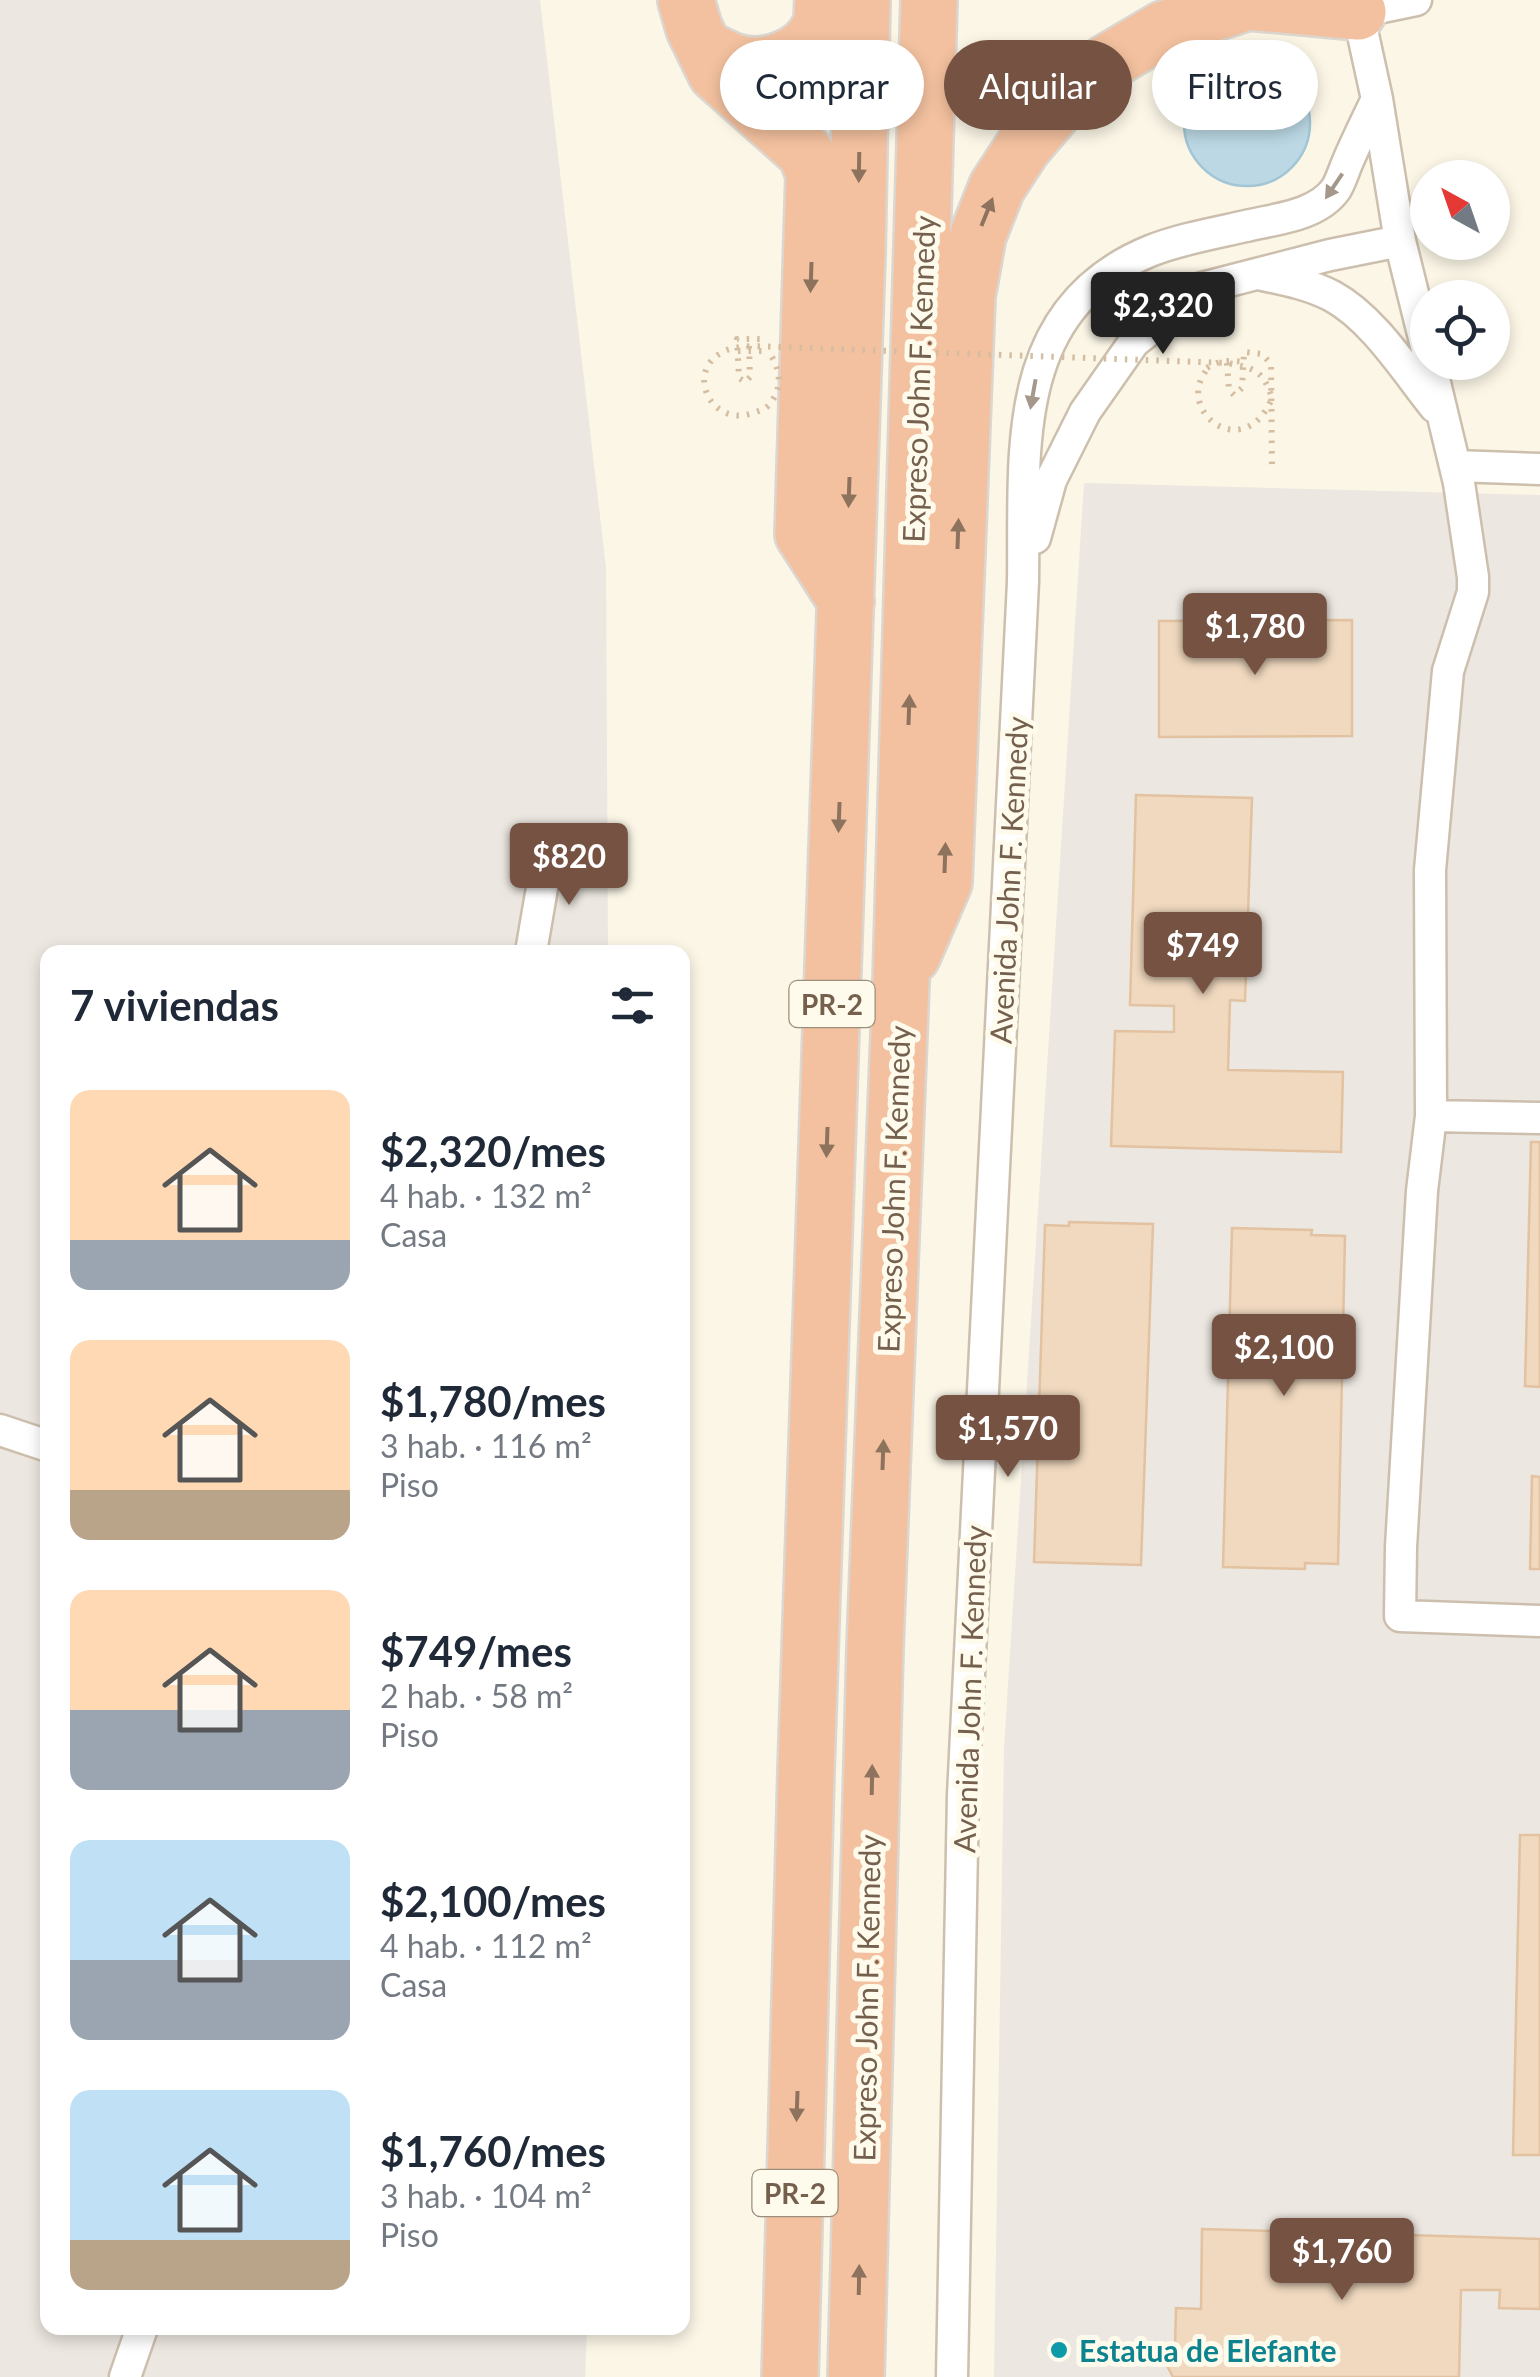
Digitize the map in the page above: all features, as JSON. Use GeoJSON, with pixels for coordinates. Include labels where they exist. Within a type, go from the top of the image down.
{"type":"FeatureCollection","features":[{"type":"Feature","properties":{"kind":"highway"},"geometry":{"type":"LineString","coordinates":[[696,24],[737,63],[754,65],[789,58],[807,46],[820,24],[823,0]]}},
{"type":"Feature","properties":{"kind":"highway","name":"PR-2"},"geometry":{"type":"LineString","coordinates":[[790,2377],[862,0]]}},
{"type":"Feature","properties":{"kind":"highway","name":"Expreso John F. Kennedy"},"geometry":{"type":"LineString","coordinates":[[856,2377],[929,0]]}},
{"type":"Feature","properties":{"kind":"highway"},"geometry":{"type":"LineString","coordinates":[[901,982],[944,882],[967,296],[978,235],[997,187],[1023,147],[1064,99],[1108,62],[1164,28],[1248,2],[1352,6]]}},
{"type":"Feature","properties":{"kind":"highway"},"geometry":{"type":"LineString","coordinates":[[696,24],[716,74],[806,153],[814,174],[803,534],[846,601]]}},
{"type":"Feature","properties":{"kind":"street"},"geometry":{"type":"LineString","coordinates":[[1410,281],[1377,99],[1352,6],[1416,0]]}},
{"type":"Feature","properties":{"kind":"street","name":"Avenida John F. Kennedy"},"geometry":{"type":"LineString","coordinates":[[952,2377],[962,1794],[1028,424],[1037,372],[1050,337],[1076,300],[1109,273],[1150,250],[1313,210],[1335,191],[1377,99]]}},
{"type":"Feature","properties":{"kind":"street","name":"Avenida John F. Kennedy"},"geometry":{"type":"LineString","coordinates":[[1023,582],[1051,480],[1085,412],[1134,342],[1202,288],[1400,241]]}},
{"type":"Feature","properties":{"kind":"street"},"geometry":{"type":"LineString","coordinates":[[1258,274],[1300,283],[1347,307],[1388,348],[1443,417]]}},
{"type":"Feature","properties":{"kind":"street"},"geometry":{"type":"LineString","coordinates":[[1434,380],[1455,466],[1473,592],[1448,671],[1430,870],[1431,1116],[1419,1231],[1400,1616],[1540,1621]]}},
{"type":"Feature","properties":{"kind":"street"},"geometry":{"type":"LineString","coordinates":[[1455,466],[1540,469]]}},
{"type":"Feature","properties":{"kind":"street"},"geometry":{"type":"LineString","coordinates":[[532,945],[548,853]]}},
{"type":"Feature","properties":{"kind":"street"},"geometry":{"type":"LineString","coordinates":[[1431,1116],[1540,1118]]}},
{"type":"Feature","properties":{"kind":"street"},"geometry":{"type":"LineString","coordinates":[[0,1430],[40,1443]]}},
{"type":"Feature","properties":{"kind":"street"},"geometry":{"type":"LineString","coordinates":[[125,2377],[140,2335]]}},
{"type":"Feature","properties":{"kind":"path"},"geometry":{"type":"LineString","coordinates":[[750,346],[750,377],[745,382],[739,378],[738,352],[764,350],[779,369],[778,390],[768,408],[746,416],[729,415],[711,404],[704,384],[707,368],[716,355],[750,346],[1227,362],[1251,367],[1266,381],[1272,398],[1264,416],[1252,426],[1235,431],[1216,424],[1205,412],[1198,399],[1199,384],[1214,363],[1225,361],[1243,362]]}},
{"type":"Feature","properties":{"kind":"path"},"geometry":{"type":"LineString","coordinates":[[1227,362],[1228,390],[1234,395],[1242,388],[1244,352],[1262,354],[1272,364],[1272,468]]}},
{"type":"Feature","properties":{"kind":"shaded area"},"geometry":{"type":"Polygon","coordinates":[[[0,0],[540,0],[606,568],[608,945],[40,945],[40,2335],[587,2335],[585,2377],[0,2377],[0,0]]]}},
{"type":"Feature","properties":{"kind":"shaded area"},"geometry":{"type":"Polygon","coordinates":[[[1084,483],[1540,495],[1540,2377],[994,2377],[1004,1749],[1084,483]]]}},
{"type":"Feature","properties":{"kind":"water"},"geometry":{"type":"Polygon","coordinates":[[[1185,130],[1309,130],[1305,147],[1292,168],[1271,181],[1247,186],[1223,181],[1202,168],[1185,130]]]}},
{"type":"Feature","properties":{"kind":"building"},"geometry":{"type":"Polygon","coordinates":[[[1352,620],[1352,736],[1159,737],[1159,621],[1352,620]]]}},
{"type":"Feature","properties":{"kind":"building"},"geometry":{"type":"Polygon","coordinates":[[[1136,795],[1252,798],[1245,1001],[1230,1000],[1228,1070],[1343,1072],[1341,1152],[1111,1146],[1115,1031],[1174,1032],[1174,1006],[1130,1005],[1136,795]]]}},
{"type":"Feature","properties":{"kind":"building"},"geometry":{"type":"Polygon","coordinates":[[[1531,1142],[1540,1142],[1540,1387],[1525,1386],[1531,1142]]]}},
{"type":"Feature","properties":{"kind":"building"},"geometry":{"type":"Polygon","coordinates":[[[1069,1222],[1153,1224],[1141,1565],[1034,1562],[1045,1225],[1069,1226],[1069,1222]]]}},
{"type":"Feature","properties":{"kind":"building"},"geometry":{"type":"Polygon","coordinates":[[[1232,1228],[1312,1230],[1311,1235],[1345,1236],[1338,1564],[1305,1563],[1305,1569],[1223,1567],[1232,1228]]]}},
{"type":"Feature","properties":{"kind":"building"},"geometry":{"type":"Polygon","coordinates":[[[1532,1476],[1540,1477],[1540,1569],[1530,1569],[1532,1476]]]}},
{"type":"Feature","properties":{"kind":"building"},"geometry":{"type":"Polygon","coordinates":[[[1520,1835],[1540,1835],[1540,2155],[1513,2155],[1520,1835]]]}},
{"type":"Feature","properties":{"kind":"building"},"geometry":{"type":"Polygon","coordinates":[[[1202,2229],[1540,2239],[1540,2309],[1499,2308],[1500,2290],[1461,2290],[1459,2377],[1173,2377],[1164,2360],[1175,2346],[1176,2308],[1201,2309],[1202,2229]]]}},
{"type":"Feature","properties":{"kind":"place","name":"Estatua de Elefante"},"geometry":{"type":"Point","coordinates":[1059,2350]}}]}
